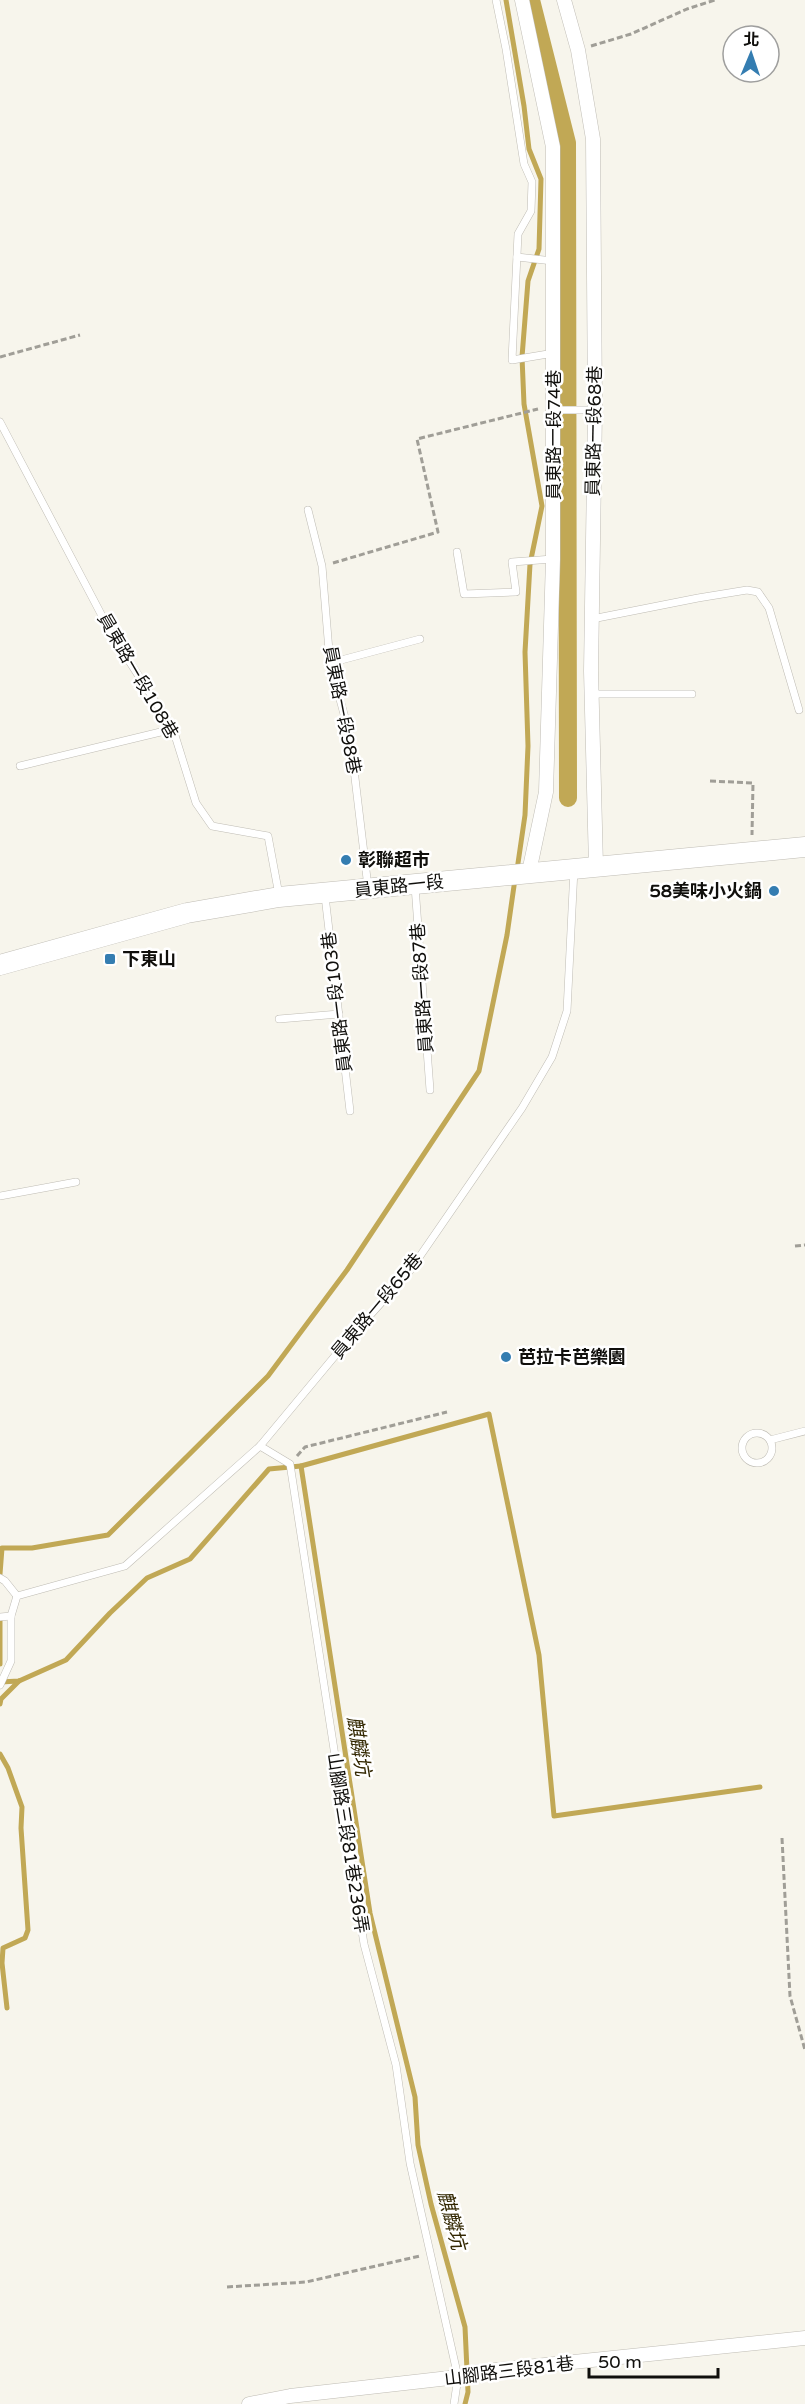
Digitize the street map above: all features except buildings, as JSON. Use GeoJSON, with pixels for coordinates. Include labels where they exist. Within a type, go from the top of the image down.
{"type":"FeatureCollection","features":[{"type":"Feature","properties":{"kind":"main road","name":"員東路一段"},"geometry":{"type":"LineString","coordinates":[[0,965],[187,913],[279,897],[805,847]]}},
{"type":"Feature","properties":{"kind":"street","name":"員東路一段74巷"},"geometry":{"type":"LineString","coordinates":[[522,0],[553,147],[554,559],[546,792],[529,872]]}},
{"type":"Feature","properties":{"kind":"street","name":"員東路一段68巷"},"geometry":{"type":"LineString","coordinates":[[564,0],[578,50],[593,139],[595,410],[592,694],[596,866]]}},
{"type":"Feature","properties":{"kind":"street","name":"山腳路三段81巷"},"geometry":{"type":"LineString","coordinates":[[249,2404],[290,2396],[477,2373],[805,2338]]}},
{"type":"Feature","properties":{"kind":"lane"},"geometry":{"type":"LineString","coordinates":[[496,0],[524,164],[532,182],[531,211],[518,234],[512,360],[554,353]]}},
{"type":"Feature","properties":{"kind":"lane"},"geometry":{"type":"LineString","coordinates":[[517,257],[553,261]]}},
{"type":"Feature","properties":{"kind":"lane"},"geometry":{"type":"LineString","coordinates":[[554,410],[595,410]]}},
{"type":"Feature","properties":{"kind":"lane","name":"員東路一段108巷"},"geometry":{"type":"LineString","coordinates":[[0,422],[111,633],[173,729],[196,803],[212,826],[268,836],[279,897]]}},
{"type":"Feature","properties":{"kind":"lane","name":"員東路一段98巷"},"geometry":{"type":"LineString","coordinates":[[308,510],[322,566],[330,663],[350,736],[368,889]]}},
{"type":"Feature","properties":{"kind":"lane"},"geometry":{"type":"LineString","coordinates":[[457,552],[464,594],[516,592],[512,562],[554,559]]}},
{"type":"Feature","properties":{"kind":"lane"},"geometry":{"type":"LineString","coordinates":[[592,619],[747,590],[758,592],[769,608],[799,710]]}},
{"type":"Feature","properties":{"kind":"lane"},"geometry":{"type":"LineString","coordinates":[[330,663],[420,639]]}},
{"type":"Feature","properties":{"kind":"lane"},"geometry":{"type":"LineString","coordinates":[[592,694],[692,694]]}},
{"type":"Feature","properties":{"kind":"lane"},"geometry":{"type":"LineString","coordinates":[[20,766],[173,729]]}},
{"type":"Feature","properties":{"kind":"lane","name":"員東路一段65巷"},"geometry":{"type":"LineString","coordinates":[[17,1596],[125,1566],[260,1446],[354,1333],[410,1272],[522,1108],[552,1057],[567,1011],[574,868]]}},
{"type":"Feature","properties":{"kind":"lane","name":"員東路一段87巷"},"geometry":{"type":"LineString","coordinates":[[415,885],[429,1090]]}},
{"type":"Feature","properties":{"kind":"lane","name":"員東路一段103巷"},"geometry":{"type":"LineString","coordinates":[[325,893],[350,1111]]}},
{"type":"Feature","properties":{"kind":"lane"},"geometry":{"type":"LineString","coordinates":[[279,1019],[339,1014]]}},
{"type":"Feature","properties":{"kind":"lane"},"geometry":{"type":"LineString","coordinates":[[0,1196],[76,1182]]}},
{"type":"Feature","properties":{"kind":"lane"},"geometry":{"type":"LineString","coordinates":[[770,1440],[772,1449],[766,1459],[755,1462],[745,1456],[742,1445],[749,1435],[760,1433],[770,1440],[805,1431]]}},
{"type":"Feature","properties":{"kind":"lane"},"geometry":{"type":"LineString","coordinates":[[260,1446],[290,1464]]}},
{"type":"Feature","properties":{"kind":"lane","name":"山腳路三段81巷236弄"},"geometry":{"type":"LineString","coordinates":[[290,1464],[364,1944],[396,2065],[411,2163],[458,2377]]}},
{"type":"Feature","properties":{"kind":"lane"},"geometry":{"type":"LineString","coordinates":[[0,1578],[17,1596],[11,1616],[11,1661],[0,1685]]}},
{"type":"Feature","properties":{"kind":"lane"},"geometry":{"type":"LineString","coordinates":[[0,1617],[11,1616]]}},
{"type":"Feature","properties":{"kind":"lane"},"geometry":{"type":"LineString","coordinates":[[454,2404],[458,2377]]}},
{"type":"Feature","properties":{"kind":"path"},"geometry":{"type":"LineString","coordinates":[[578,50],[631,34],[687,9],[715,0]]}},
{"type":"Feature","properties":{"kind":"path"},"geometry":{"type":"LineString","coordinates":[[0,357],[80,334]]}},
{"type":"Feature","properties":{"kind":"path"},"geometry":{"type":"LineString","coordinates":[[322,566],[438,532],[417,439],[536,409],[554,410]]}},
{"type":"Feature","properties":{"kind":"path"},"geometry":{"type":"LineString","coordinates":[[710,781],[753,783],[752,852]]}},
{"type":"Feature","properties":{"kind":"path"},"geometry":{"type":"LineString","coordinates":[[795,1246],[805,1245]]}},
{"type":"Feature","properties":{"kind":"path"},"geometry":{"type":"LineString","coordinates":[[290,1464],[305,1447],[447,1412]]}},
{"type":"Feature","properties":{"kind":"path"},"geometry":{"type":"LineString","coordinates":[[782,1838],[790,1996],[805,2050]]}},
{"type":"Feature","properties":{"kind":"path"},"geometry":{"type":"LineString","coordinates":[[227,2288],[306,2282],[431,2254]]}},
{"type":"Feature","properties":{"kind":"waterway"},"geometry":{"type":"LineString","coordinates":[[506,0],[529,149],[541,179],[539,249],[528,281],[522,357],[524,404],[542,506],[530,564],[525,652],[528,746],[525,815],[517,870]]}},
{"type":"Feature","properties":{"kind":"waterway"},"geometry":{"type":"LineString","coordinates":[[531,0],[567,143],[568,798]]}},
{"type":"Feature","properties":{"kind":"waterway"},"geometry":{"type":"LineString","coordinates":[[0,1574],[2,1548],[32,1548],[108,1535],[268,1376],[347,1270],[479,1071],[507,935],[515,879]]}},
{"type":"Feature","properties":{"kind":"waterway"},"geometry":{"type":"LineString","coordinates":[[301,1466],[489,1414],[539,1655],[554,1816],[760,1787]]}},
{"type":"Feature","properties":{"kind":"waterway","name":"麒麟坑"},"geometry":{"type":"LineString","coordinates":[[0,1682],[19,1681],[66,1660],[147,1578],[190,1559],[269,1469],[301,1466],[370,1913],[415,2097],[418,2145],[431,2204],[465,2327],[468,2392],[465,2404]]}},
{"type":"Feature","properties":{"kind":"waterway"},"geometry":{"type":"LineString","coordinates":[[0,1620],[0,1664]]}},
{"type":"Feature","properties":{"kind":"waterway"},"geometry":{"type":"LineString","coordinates":[[0,1704],[1,1699],[19,1681]]}},
{"type":"Feature","properties":{"kind":"waterway"},"geometry":{"type":"LineString","coordinates":[[0,1754],[8,1768],[22,1807],[21,1828],[28,1930],[25,1938],[3,1948],[2,1963],[7,2008]]}},
{"type":"Feature","properties":{"kind":"place","name":"彰聯超市"},"geometry":{"type":"Point","coordinates":[346,860]}},
{"type":"Feature","properties":{"kind":"place","name":"58美味小火鍋"},"geometry":{"type":"Point","coordinates":[774,891]}},
{"type":"Feature","properties":{"kind":"place","name":"下東山"},"geometry":{"type":"Point","coordinates":[110,959]}},
{"type":"Feature","properties":{"kind":"place","name":"芭拉卡芭樂園"},"geometry":{"type":"Point","coordinates":[506,1357]}}]}
